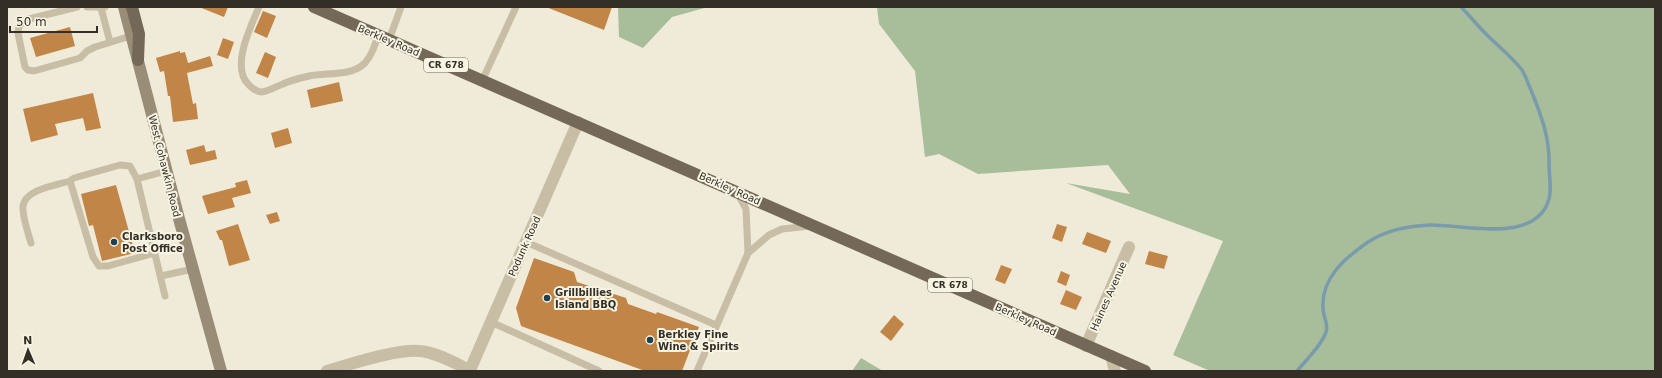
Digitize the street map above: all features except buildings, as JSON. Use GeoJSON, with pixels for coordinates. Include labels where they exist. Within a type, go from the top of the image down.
{"type":"FeatureCollection","features":[{"type":"Feature","properties":{"kind":"main road"},"geometry":{"type":"LineString","coordinates":[[124,7],[135,35]]}},
{"type":"Feature","properties":{"kind":"main road"},"geometry":{"type":"LineString","coordinates":[[132,7],[135,35]]}},
{"type":"Feature","properties":{"kind":"main road","name":"Berkley Road"},"geometry":{"type":"LineString","coordinates":[[314,7],[1145,371]]}},
{"type":"Feature","properties":{"kind":"main road","name":"West Cohawkin Road"},"geometry":{"type":"LineString","coordinates":[[135,35],[138,60],[166,171],[221,371]]}},
{"type":"Feature","properties":{"kind":"street","name":"Podunk Road"},"geometry":{"type":"LineString","coordinates":[[470,371],[578,122]]}},
{"type":"Feature","properties":{"kind":"street","name":"Haines Avenue"},"geometry":{"type":"LineString","coordinates":[[1086,346],[1129,247]]}},
{"type":"Feature","properties":{"kind":"street"},"geometry":{"type":"LineString","coordinates":[[327,371],[396,353],[420,351],[450,360],[470,371]]}},
{"type":"Feature","properties":{"kind":"street"},"geometry":{"type":"LineString","coordinates":[[1111,356],[1115,371]]}},
{"type":"Feature","properties":{"kind":"lane"},"geometry":{"type":"LineString","coordinates":[[77,7],[25,20],[19,26],[18,33],[25,67],[28,70],[34,70],[80,58],[87,51],[110,42],[135,35]]}},
{"type":"Feature","properties":{"kind":"lane"},"geometry":{"type":"LineString","coordinates":[[87,7],[103,7],[110,42]]}},
{"type":"Feature","properties":{"kind":"lane"},"geometry":{"type":"LineString","coordinates":[[259,7],[245,40],[242,56],[243,71],[247,83],[254,90],[262,92],[294,79],[311,75],[338,73],[352,70],[364,63],[383,38],[401,7]]}},
{"type":"Feature","properties":{"kind":"lane"},"geometry":{"type":"LineString","coordinates":[[482,81],[516,7]]}},
{"type":"Feature","properties":{"kind":"lane"},"geometry":{"type":"LineString","coordinates":[[30,243],[23,206],[25,198],[32,192],[70,181],[74,178],[126,164],[130,166],[137,179],[156,253],[165,296]]}},
{"type":"Feature","properties":{"kind":"lane"},"geometry":{"type":"LineString","coordinates":[[137,179],[166,171]]}},
{"type":"Feature","properties":{"kind":"lane"},"geometry":{"type":"LineString","coordinates":[[70,181],[93,257],[99,266],[108,266],[156,253]]}},
{"type":"Feature","properties":{"kind":"lane"},"geometry":{"type":"LineString","coordinates":[[736,191],[746,208],[748,253]]}},
{"type":"Feature","properties":{"kind":"lane"},"geometry":{"type":"LineString","coordinates":[[697,371],[748,253],[769,235],[782,229],[814,225]]}},
{"type":"Feature","properties":{"kind":"lane"},"geometry":{"type":"LineString","coordinates":[[526,242],[716,325]]}},
{"type":"Feature","properties":{"kind":"lane"},"geometry":{"type":"LineString","coordinates":[[161,276],[193,269]]}},
{"type":"Feature","properties":{"kind":"lane"},"geometry":{"type":"LineString","coordinates":[[491,322],[599,371]]}},
{"type":"Feature","properties":{"kind":"green space"},"geometry":{"type":"Polygon","coordinates":[[[618,7],[708,7],[672,17],[643,48],[619,37],[618,7]]]}},
{"type":"Feature","properties":{"kind":"green space"},"geometry":{"type":"Polygon","coordinates":[[[877,7],[1655,7],[1655,371],[1210,371],[1173,355],[1223,241],[1066,183],[1130,194],[1108,165],[978,174],[939,154],[925,157],[915,71],[879,24],[877,7]]]}},
{"type":"Feature","properties":{"kind":"green space"},"geometry":{"type":"Polygon","coordinates":[[[861,358],[883,371],[852,371],[861,358]]]}},
{"type":"Feature","properties":{"kind":"waterway"},"geometry":{"type":"LineString","coordinates":[[1297,371],[1317,347],[1326,332],[1327,326],[1323,311],[1323,297],[1330,278],[1343,262],[1368,242],[1389,232],[1429,225],[1497,229],[1514,227],[1530,222],[1542,213],[1549,199],[1550,186],[1548,145],[1538,108],[1525,75],[1514,61],[1461,7]]}},
{"type":"Feature","properties":{"kind":"place","name":"Clarksboro Post Office"},"geometry":{"type":"Point","coordinates":[114,242]}},
{"type":"Feature","properties":{"kind":"place","name":"Grillbillies Island BBQ"},"geometry":{"type":"Point","coordinates":[547,298]}},
{"type":"Feature","properties":{"kind":"place","name":"Berkley Fine Wine & Spirits"},"geometry":{"type":"Point","coordinates":[650,340]}}]}
